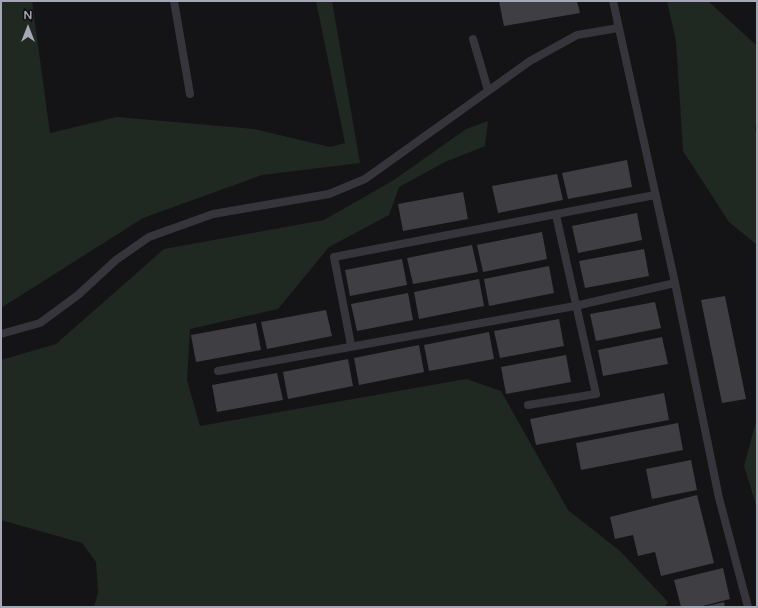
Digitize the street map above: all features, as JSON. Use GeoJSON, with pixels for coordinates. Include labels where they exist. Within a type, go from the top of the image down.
{"type":"FeatureCollection","features":[{"type":"Feature","properties":{"kind":"lane"},"geometry":{"type":"LineString","coordinates":[[174,1],[190,94]]}},
{"type":"Feature","properties":{"kind":"lane"},"geometry":{"type":"LineString","coordinates":[[613,1],[675,283],[719,498],[748,607]]}},
{"type":"Feature","properties":{"kind":"lane"},"geometry":{"type":"LineString","coordinates":[[1,334],[40,323],[78,295],[116,260],[149,237],[214,214],[329,194],[365,179],[530,60],[577,35],[618,28]]}},
{"type":"Feature","properties":{"kind":"lane"},"geometry":{"type":"LineString","coordinates":[[472,39],[488,90]]}},
{"type":"Feature","properties":{"kind":"lane"},"geometry":{"type":"LineString","coordinates":[[351,346],[334,257],[655,195]]}},
{"type":"Feature","properties":{"kind":"lane"},"geometry":{"type":"LineString","coordinates":[[528,405],[596,394],[575,306],[556,215]]}},
{"type":"Feature","properties":{"kind":"lane"},"geometry":{"type":"LineString","coordinates":[[218,371],[575,306],[675,283]]}},
{"type":"Feature","properties":{"kind":"shaded area"},"geometry":{"type":"Polygon","coordinates":[[[1,1],[32,1],[50,133],[117,117],[254,129],[330,147],[345,143],[316,1],[332,1],[360,163],[262,175],[143,218],[1,308],[1,1]]]}},
{"type":"Feature","properties":{"kind":"shaded area"},"geometry":{"type":"Polygon","coordinates":[[[667,1],[708,1],[757,46],[757,119],[755,130],[757,134],[757,245],[729,222],[683,151],[676,41],[667,1]]]}},
{"type":"Feature","properties":{"kind":"shaded area"},"geometry":{"type":"Polygon","coordinates":[[[488,121],[485,146],[445,162],[399,187],[389,215],[329,247],[278,309],[190,329],[187,380],[200,426],[466,379],[501,391],[568,510],[620,551],[668,602],[665,607],[94,607],[98,593],[96,562],[82,543],[1,520],[1,360],[56,344],[164,249],[324,220],[394,180],[466,129],[488,121]]]}},
{"type":"Feature","properties":{"kind":"shaded area"},"geometry":{"type":"Polygon","coordinates":[[[757,418],[757,508],[744,466],[757,418]]]}},
{"type":"Feature","properties":{"kind":"building"},"geometry":{"type":"Polygon","coordinates":[[[499,1],[577,1],[580,13],[504,26],[499,1]]]}},
{"type":"Feature","properties":{"kind":"building"},"geometry":{"type":"Polygon","coordinates":[[[627,160],[632,187],[568,199],[562,173],[627,160]]]}},
{"type":"Feature","properties":{"kind":"building"},"geometry":{"type":"Polygon","coordinates":[[[557,174],[563,200],[498,213],[492,186],[557,174]]]}},
{"type":"Feature","properties":{"kind":"building"},"geometry":{"type":"Polygon","coordinates":[[[463,192],[468,219],[403,231],[398,204],[463,192]]]}},
{"type":"Feature","properties":{"kind":"building"},"geometry":{"type":"Polygon","coordinates":[[[637,213],[642,240],[578,253],[572,226],[637,213]]]}},
{"type":"Feature","properties":{"kind":"building"},"geometry":{"type":"Polygon","coordinates":[[[542,232],[547,259],[483,272],[477,245],[542,232]]]}},
{"type":"Feature","properties":{"kind":"building"},"geometry":{"type":"Polygon","coordinates":[[[472,245],[478,272],[413,284],[407,258],[472,245]]]}},
{"type":"Feature","properties":{"kind":"building"},"geometry":{"type":"Polygon","coordinates":[[[644,249],[649,276],[585,288],[579,261],[644,249]]]}},
{"type":"Feature","properties":{"kind":"building"},"geometry":{"type":"Polygon","coordinates":[[[402,259],[407,285],[350,296],[345,270],[402,259]]]}},
{"type":"Feature","properties":{"kind":"building"},"geometry":{"type":"Polygon","coordinates":[[[549,266],[554,293],[489,306],[484,279],[549,266]]]}},
{"type":"Feature","properties":{"kind":"building"},"geometry":{"type":"Polygon","coordinates":[[[479,279],[484,306],[419,319],[414,292],[479,279]]]}},
{"type":"Feature","properties":{"kind":"building"},"geometry":{"type":"Polygon","coordinates":[[[408,293],[413,320],[357,331],[351,304],[408,293]]]}},
{"type":"Feature","properties":{"kind":"building"},"geometry":{"type":"Polygon","coordinates":[[[725,296],[746,399],[722,403],[701,300],[725,296]]]}},
{"type":"Feature","properties":{"kind":"building"},"geometry":{"type":"Polygon","coordinates":[[[655,302],[661,328],[596,341],[590,314],[655,302]]]}},
{"type":"Feature","properties":{"kind":"building"},"geometry":{"type":"Polygon","coordinates":[[[326,310],[332,336],[267,349],[261,322],[326,310]]]}},
{"type":"Feature","properties":{"kind":"building"},"geometry":{"type":"Polygon","coordinates":[[[559,319],[564,346],[500,358],[494,331],[559,319]]]}},
{"type":"Feature","properties":{"kind":"building"},"geometry":{"type":"Polygon","coordinates":[[[256,323],[261,350],[196,362],[191,335],[256,323]]]}},
{"type":"Feature","properties":{"kind":"building"},"geometry":{"type":"Polygon","coordinates":[[[489,332],[494,359],[429,371],[424,345],[489,332]]]}},
{"type":"Feature","properties":{"kind":"building"},"geometry":{"type":"Polygon","coordinates":[[[662,337],[668,364],[603,376],[598,350],[662,337]]]}},
{"type":"Feature","properties":{"kind":"building"},"geometry":{"type":"Polygon","coordinates":[[[419,345],[424,372],[359,385],[354,358],[419,345]]]}},
{"type":"Feature","properties":{"kind":"building"},"geometry":{"type":"Polygon","coordinates":[[[566,355],[571,382],[506,394],[501,367],[566,355]]]}},
{"type":"Feature","properties":{"kind":"building"},"geometry":{"type":"Polygon","coordinates":[[[348,359],[353,386],[288,399],[283,372],[348,359]]]}},
{"type":"Feature","properties":{"kind":"building"},"geometry":{"type":"Polygon","coordinates":[[[277,373],[283,400],[217,412],[212,385],[277,373]]]}},
{"type":"Feature","properties":{"kind":"building"},"geometry":{"type":"Polygon","coordinates":[[[664,393],[669,420],[536,445],[530,419],[664,393]]]}},
{"type":"Feature","properties":{"kind":"building"},"geometry":{"type":"Polygon","coordinates":[[[678,423],[683,450],[581,470],[576,443],[678,423]]]}},
{"type":"Feature","properties":{"kind":"building"},"geometry":{"type":"Polygon","coordinates":[[[691,460],[697,490],[652,499],[646,469],[691,460]]]}},
{"type":"Feature","properties":{"kind":"building"},"geometry":{"type":"Polygon","coordinates":[[[697,495],[714,563],[661,576],[655,552],[638,556],[633,535],[615,539],[610,517],[697,495]]]}},
{"type":"Feature","properties":{"kind":"building"},"geometry":{"type":"Polygon","coordinates":[[[723,568],[730,599],[699,607],[681,607],[674,580],[723,568]]]}},
{"type":"Feature","properties":{"kind":"building"},"geometry":{"type":"Polygon","coordinates":[[[724,602],[725,607],[707,607],[707,606],[724,602]]]}}]}
